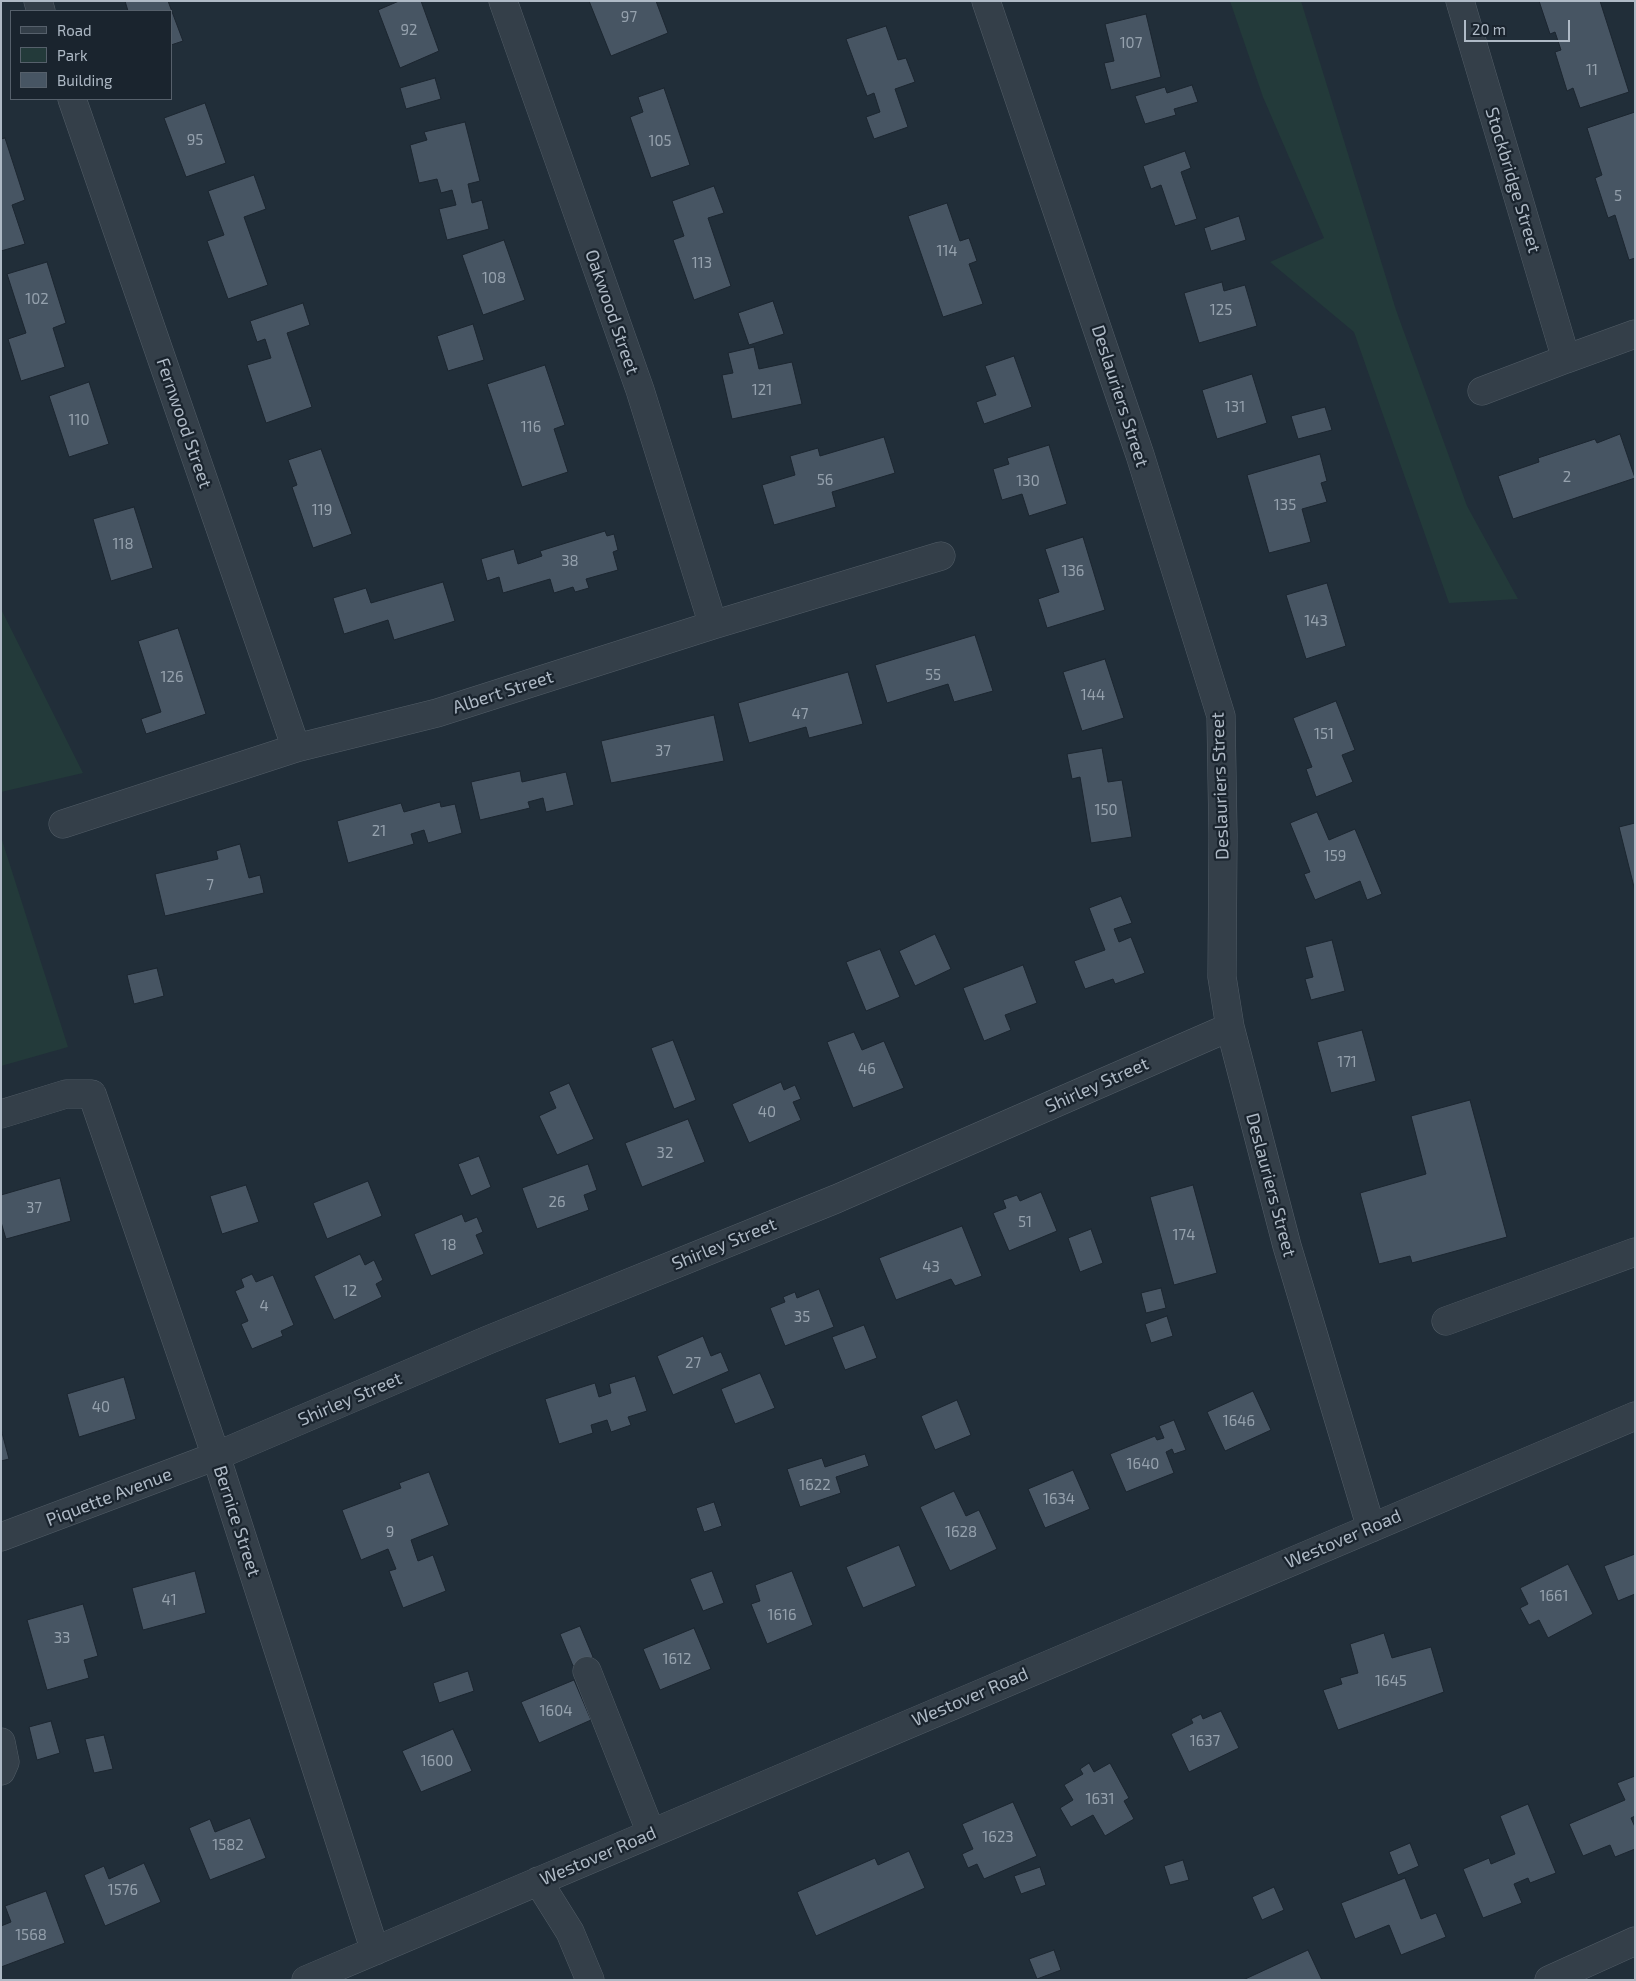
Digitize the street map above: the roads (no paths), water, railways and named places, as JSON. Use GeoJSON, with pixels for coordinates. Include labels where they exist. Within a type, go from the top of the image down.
{"type":"FeatureCollection","features":[{"type":"Feature","properties":{"kind":"street","name":"Oakwood Street"},"geometry":{"type":"LineString","coordinates":[[503,1],[640,390],[713,625]]}},
{"type":"Feature","properties":{"kind":"street","name":"Deslauriers Street"},"geometry":{"type":"LineString","coordinates":[[986,1],[1140,455],[1221,716],[1223,835],[1222,978],[1230,1026],[1287,1246],[1371,1528]]}},
{"type":"Feature","properties":{"kind":"street","name":"Stockbridge Street"},"geometry":{"type":"LineString","coordinates":[[1460,1],[1566,359]]}},
{"type":"Feature","properties":{"kind":"street","name":"Fernwood Street"},"geometry":{"type":"LineString","coordinates":[[72,100],[296,748]]}},
{"type":"Feature","properties":{"kind":"street"},"geometry":{"type":"LineString","coordinates":[[1482,392],[1635,334]]}},
{"type":"Feature","properties":{"kind":"street","name":"Albert Street"},"geometry":{"type":"LineString","coordinates":[[63,824],[296,748],[437,713],[713,625],[942,556]]}},
{"type":"Feature","properties":{"kind":"street","name":"Shirley Street"},"geometry":{"type":"LineString","coordinates":[[216,1456],[488,1340],[836,1199],[1230,1026]]}},
{"type":"Feature","properties":{"kind":"street","name":"Bernice Street"},"geometry":{"type":"LineString","coordinates":[[1,1114],[66,1094],[92,1094],[216,1456],[375,1951]]}},
{"type":"Feature","properties":{"kind":"street"},"geometry":{"type":"LineString","coordinates":[[1446,1321],[1635,1252]]}},
{"type":"Feature","properties":{"kind":"street","name":"Westover Road"},"geometry":{"type":"LineString","coordinates":[[306,1980],[1635,1416]]}},
{"type":"Feature","properties":{"kind":"street","name":"Piquette Avenue"},"geometry":{"type":"LineString","coordinates":[[1,1537],[216,1456]]}},
{"type":"Feature","properties":{"kind":"street"},"geometry":{"type":"LineString","coordinates":[[587,1671],[651,1833]]}},
{"type":"Feature","properties":{"kind":"street"},"geometry":{"type":"LineString","coordinates":[[1,1742],[5,1762],[1,1771]]}},
{"type":"Feature","properties":{"kind":"street"},"geometry":{"type":"LineString","coordinates":[[538,1881],[570,1932],[590,1980]]}},
{"type":"Feature","properties":{"kind":"street"},"geometry":{"type":"LineString","coordinates":[[1549,1980],[1635,1940]]}}]}
